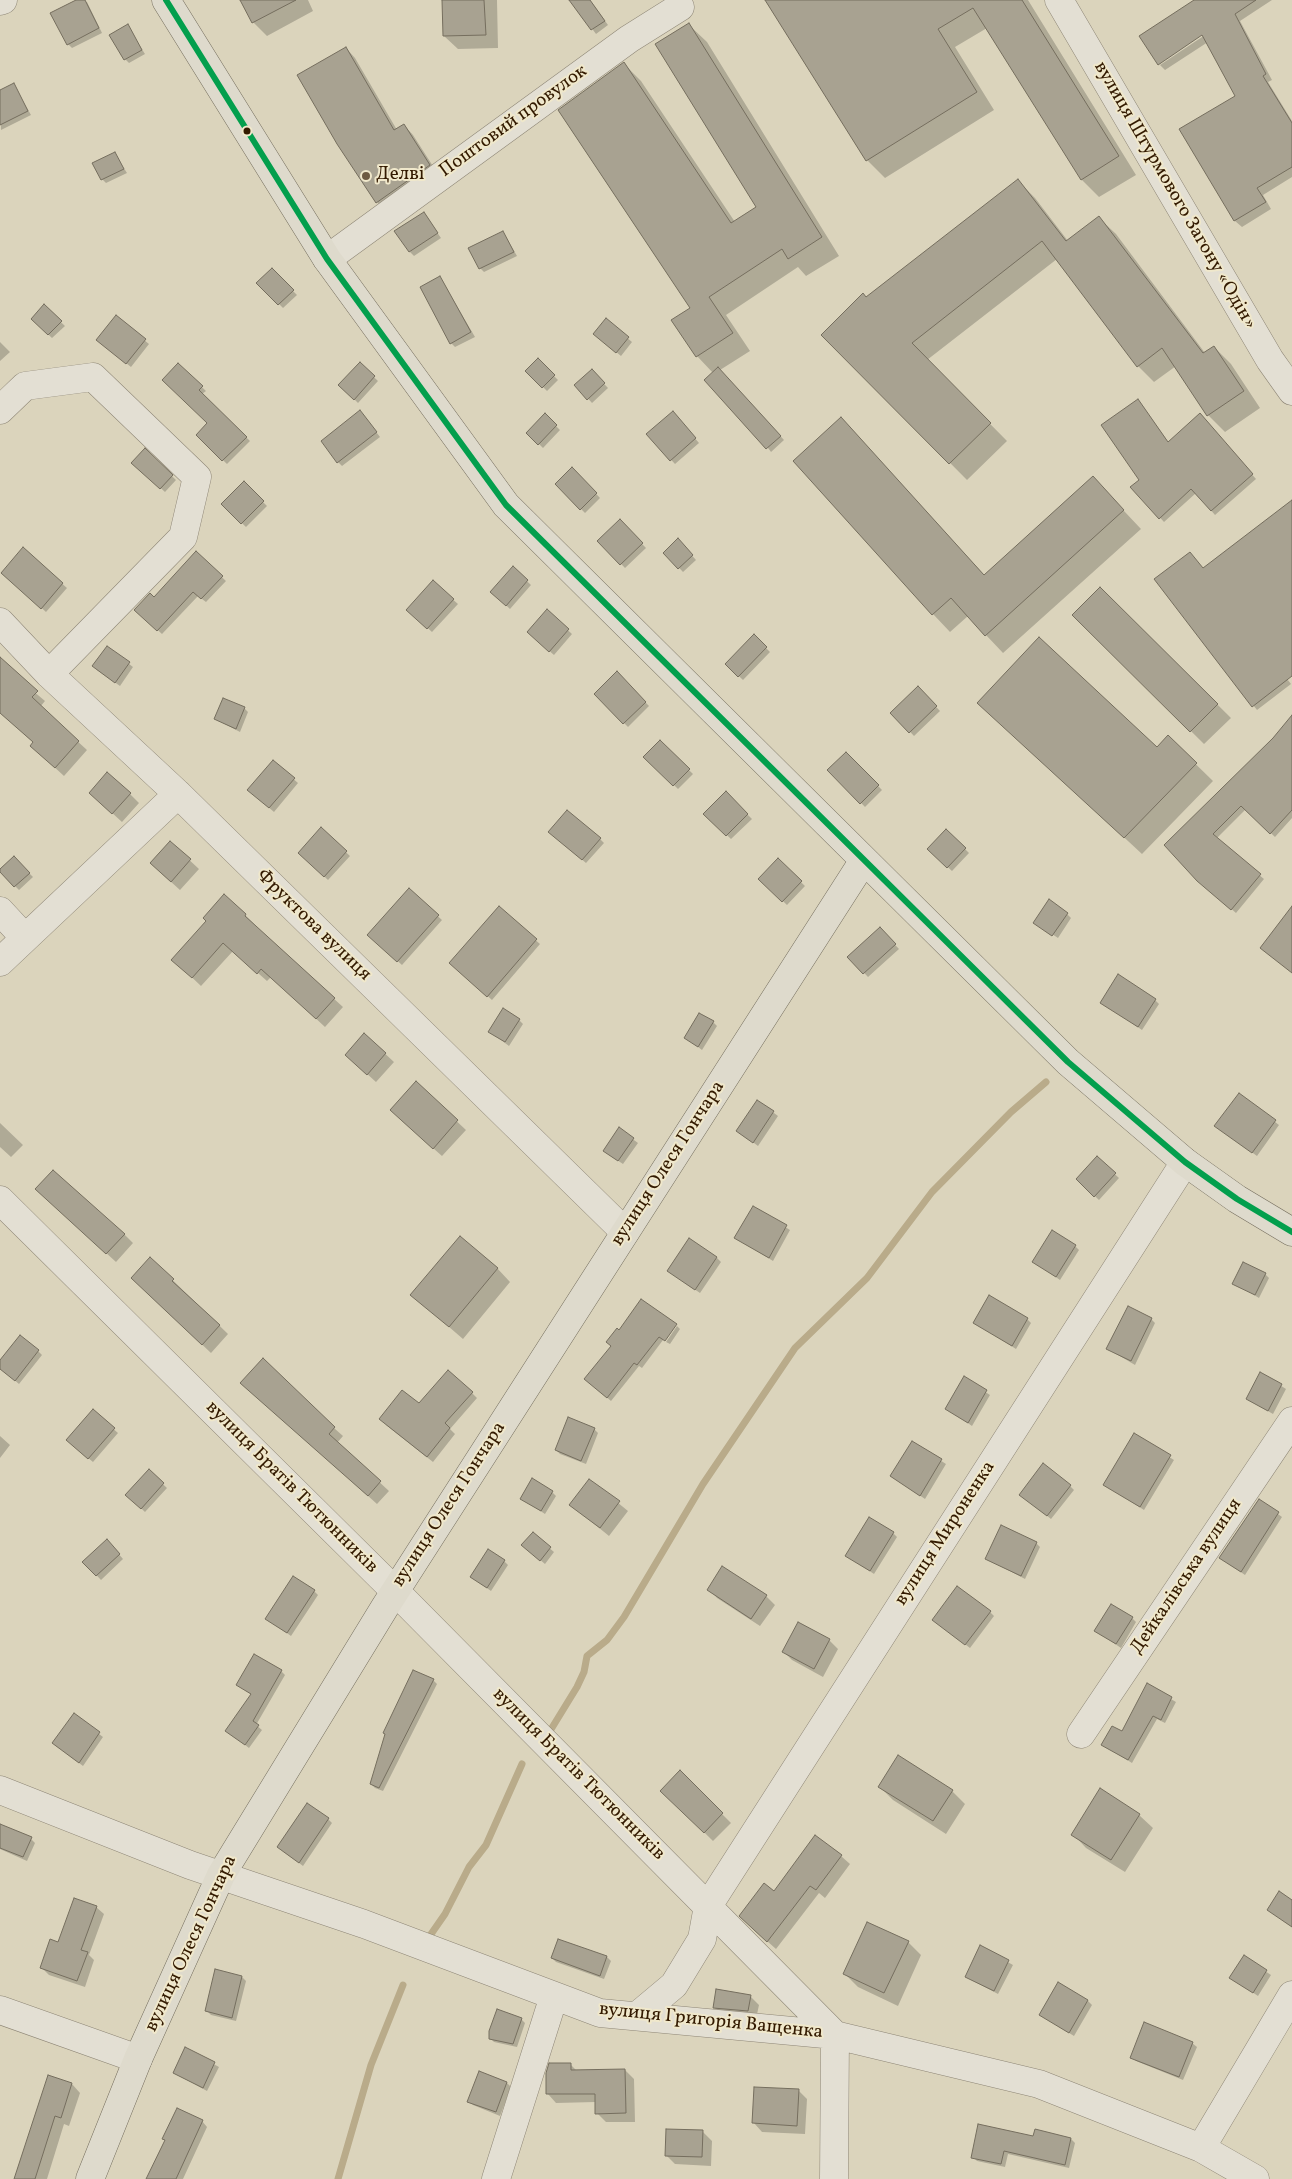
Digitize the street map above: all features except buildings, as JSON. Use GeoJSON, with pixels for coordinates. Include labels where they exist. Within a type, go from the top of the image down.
{"type":"FeatureCollection","features":[{"type":"Feature","properties":{"kind":"main road"},"geometry":{"type":"LineString","coordinates":[[166,0],[327,258],[506,505],[1068,1062],[1185,1162],[1236,1199],[1292,1232]]}},
{"type":"Feature","properties":{"kind":"main road","name":"вулиця Олеся Гончара"},"geometry":{"type":"LineString","coordinates":[[90,2179],[138,2060],[220,1875],[395,1591],[864,860]]}},
{"type":"Feature","properties":{"kind":"street","name":"вулиця Штурмового Загону «Одін»"},"geometry":{"type":"LineString","coordinates":[[1058,0],[1270,360],[1292,391]]}},
{"type":"Feature","properties":{"kind":"street","name":"Поштовий провулок"},"geometry":{"type":"LineString","coordinates":[[327,258],[629,38],[680,6]]}},
{"type":"Feature","properties":{"kind":"street"},"geometry":{"type":"LineString","coordinates":[[0,410],[25,386],[93,377],[197,477],[183,537],[49,674]]}},
{"type":"Feature","properties":{"kind":"street","name":"Фруктова вулиця"},"geometry":{"type":"LineString","coordinates":[[0,622],[49,674],[178,794],[625,1232]]}},
{"type":"Feature","properties":{"kind":"street"},"geometry":{"type":"LineString","coordinates":[[0,962],[178,794]]}},
{"type":"Feature","properties":{"kind":"street"},"geometry":{"type":"LineString","coordinates":[[0,911],[26,938]]}},
{"type":"Feature","properties":{"kind":"street","name":"вулиця Мироненка"},"geometry":{"type":"LineString","coordinates":[[708,1906],[1185,1162]]}},
{"type":"Feature","properties":{"kind":"street","name":"вулиця Братів Тютюнників"},"geometry":{"type":"LineString","coordinates":[[0,1200],[395,1591],[835,2035]]}},
{"type":"Feature","properties":{"kind":"street","name":"Дейкалівська вулиця"},"geometry":{"type":"LineString","coordinates":[[1081,1734],[1292,1421]]}},
{"type":"Feature","properties":{"kind":"street","name":"вулиця Григорія Ващенка"},"geometry":{"type":"LineString","coordinates":[[0,1790],[220,1875],[364,1924],[600,2013],[835,2035],[1039,2084],[1201,2148],[1255,2179]]}},
{"type":"Feature","properties":{"kind":"street"},"geometry":{"type":"LineString","coordinates":[[637,2016],[674,1985],[702,1939],[708,1906]]}},
{"type":"Feature","properties":{"kind":"street"},"geometry":{"type":"LineString","coordinates":[[1201,2148],[1292,1995]]}},
{"type":"Feature","properties":{"kind":"street"},"geometry":{"type":"LineString","coordinates":[[496,2179],[554,1996]]}},
{"type":"Feature","properties":{"kind":"street"},"geometry":{"type":"LineString","coordinates":[[0,2010],[138,2060]]}},
{"type":"Feature","properties":{"kind":"street"},"geometry":{"type":"LineString","coordinates":[[834,2179],[835,2035]]}},
{"type":"Feature","properties":{"kind":"waterway"},"geometry":{"type":"LineString","coordinates":[[550,1731],[577,1687],[584,1672],[587,1656],[607,1640],[624,1617],[703,1484],[795,1348],[867,1278],[932,1192],[1011,1112],[1046,1082]]}},
{"type":"Feature","properties":{"kind":"waterway"},"geometry":{"type":"LineString","coordinates":[[429,1937],[445,1914],[469,1867],[486,1845],[522,1764]]}},
{"type":"Feature","properties":{"kind":"waterway"},"geometry":{"type":"LineString","coordinates":[[338,2179],[371,2065],[403,1985]]}},
{"type":"Feature","properties":{"kind":"transit line"},"geometry":{"type":"LineString","coordinates":[[166,0],[327,259],[506,505],[1068,1062],[1185,1162],[1237,1199],[1292,1232]]}},
{"type":"Feature","properties":{"kind":"place","name":"Делві"},"geometry":{"type":"Point","coordinates":[366,176]}}]}
